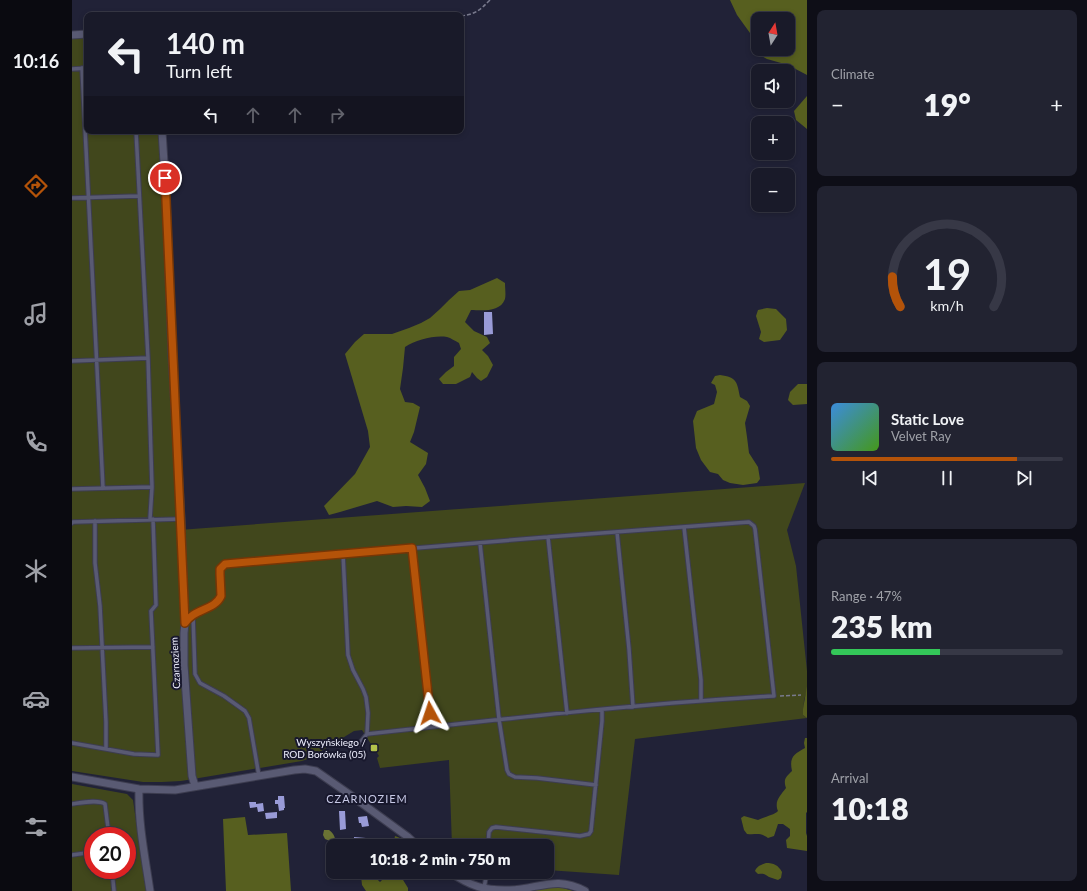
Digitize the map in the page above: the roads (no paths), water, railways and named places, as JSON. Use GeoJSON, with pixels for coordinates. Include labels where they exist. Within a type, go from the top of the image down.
{"type":"FeatureCollection","features":[{"type":"Feature","properties":{"kind":"street"},"geometry":{"type":"LineString","coordinates":[[72,35],[84,34]]}},
{"type":"Feature","properties":{"kind":"street","name":"Czarnoziem"},"geometry":{"type":"LineString","coordinates":[[162,134],[181,519],[185,623],[184,665],[192,776],[195,786]]}},
{"type":"Feature","properties":{"kind":"street"},"geometry":{"type":"LineString","coordinates":[[72,778],[139,789],[175,790],[305,769],[316,771],[410,839]]}},
{"type":"Feature","properties":{"kind":"street"},"geometry":{"type":"LineString","coordinates":[[139,789],[142,839],[150,891]]}},
{"type":"Feature","properties":{"kind":"street"},"geometry":{"type":"LineString","coordinates":[[461,879],[471,885],[499,890],[512,890],[548,883],[559,883],[568,884],[585,891]]}},
{"type":"Feature","properties":{"kind":"lane"},"geometry":{"type":"LineString","coordinates":[[72,69],[82,68],[84,111]]}},
{"type":"Feature","properties":{"kind":"lane"},"geometry":{"type":"LineString","coordinates":[[85,134],[103,488]]}},
{"type":"Feature","properties":{"kind":"lane"},"geometry":{"type":"LineString","coordinates":[[72,743],[134,754],[158,755],[151,610],[156,605],[151,519],[152,487],[148,358],[136,134]]}},
{"type":"Feature","properties":{"kind":"lane"},"geometry":{"type":"LineString","coordinates":[[72,198],[139,196]]}},
{"type":"Feature","properties":{"kind":"lane"},"geometry":{"type":"LineString","coordinates":[[72,361],[148,358]]}},
{"type":"Feature","properties":{"kind":"lane"},"geometry":{"type":"LineString","coordinates":[[72,489],[152,487]]}},
{"type":"Feature","properties":{"kind":"lane"},"geometry":{"type":"LineString","coordinates":[[72,523],[181,519]]}},
{"type":"Feature","properties":{"kind":"lane"},"geometry":{"type":"LineString","coordinates":[[95,521],[95,563],[100,606],[106,749]]}},
{"type":"Feature","properties":{"kind":"lane"},"geometry":{"type":"LineString","coordinates":[[185,623],[189,617],[219,600],[221,596],[220,569],[225,564],[749,522],[754,526],[774,696],[701,700],[499,719],[367,734]]}},
{"type":"Feature","properties":{"kind":"lane"},"geometry":{"type":"LineString","coordinates":[[684,527],[701,680],[701,700]]}},
{"type":"Feature","properties":{"kind":"lane"},"geometry":{"type":"LineString","coordinates":[[616,532],[629,649],[633,707]]}},
{"type":"Feature","properties":{"kind":"lane"},"geometry":{"type":"LineString","coordinates":[[548,537],[567,713]]}},
{"type":"Feature","properties":{"kind":"lane"},"geometry":{"type":"LineString","coordinates":[[480,543],[499,719],[508,774],[515,777],[596,785]]}},
{"type":"Feature","properties":{"kind":"lane"},"geometry":{"type":"LineString","coordinates":[[412,548],[431,727]]}},
{"type":"Feature","properties":{"kind":"lane"},"geometry":{"type":"LineString","coordinates":[[343,554],[348,655],[353,670],[363,688],[368,713],[367,734],[359,744]]}},
{"type":"Feature","properties":{"kind":"lane"},"geometry":{"type":"LineString","coordinates":[[193,615],[195,674],[200,683],[224,696],[245,711],[249,718],[259,776]]}},
{"type":"Feature","properties":{"kind":"lane"},"geometry":{"type":"LineString","coordinates":[[72,648],[153,647]]}},
{"type":"Feature","properties":{"kind":"lane"},"geometry":{"type":"LineString","coordinates":[[488,839],[489,832],[492,828],[496,827],[580,836],[589,834],[591,831],[596,785],[602,710]]}},
{"type":"Feature","properties":{"kind":"lane"},"geometry":{"type":"LineString","coordinates":[[72,804],[98,801],[102,802],[105,804],[108,827]]}},
{"type":"Feature","properties":{"kind":"lane"},"geometry":{"type":"LineString","coordinates":[[72,855],[84,853]]}},
{"type":"Feature","properties":{"kind":"lane"},"geometry":{"type":"LineString","coordinates":[[113,879],[114,891]]}},
{"type":"Feature","properties":{"kind":"lane"},"geometry":{"type":"LineString","coordinates":[[484,888],[486,879]]}},
{"type":"Feature","properties":{"kind":"place","name":"Wyszyńskiego / ROD Borówka (05)"},"geometry":{"type":"Point","coordinates":[374,748]}},
{"type":"Feature","properties":{"kind":"district","name":"CZARNOZIEM"},"geometry":{"type":"Point","coordinates":[367,798]}}]}
